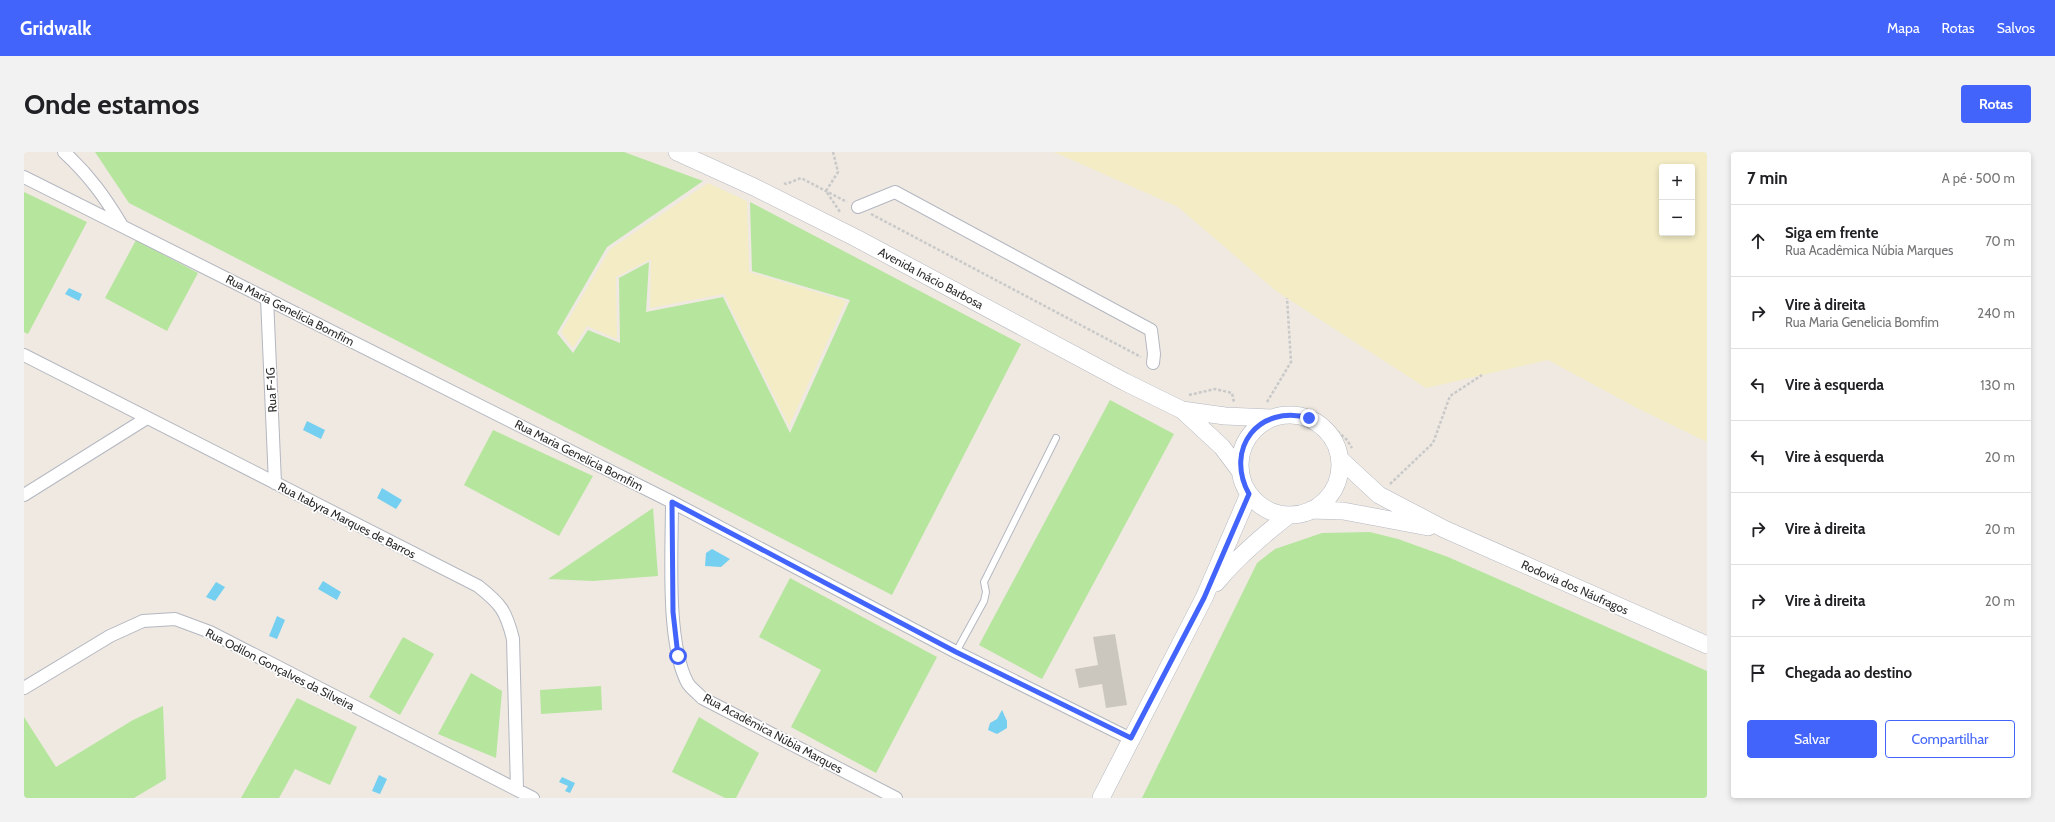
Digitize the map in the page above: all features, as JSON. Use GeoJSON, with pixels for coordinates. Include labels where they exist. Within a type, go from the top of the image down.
{"type":"FeatureCollection","features":[{"type":"Feature","properties":{"kind":"main road","name":"Avenida Inácio Barbosa"},"geometry":{"type":"LineString","coordinates":[[677,152],[754,187],[850,235],[1125,382],[1225,416],[1272,412]]}},
{"type":"Feature","properties":{"kind":"main road","name":"Avenida Inácio Barbosa"},"geometry":{"type":"LineString","coordinates":[[1186,402],[1240,471]]}},
{"type":"Feature","properties":{"kind":"main road"},"geometry":{"type":"LineString","coordinates":[[1347,456],[1330,494],[1322,504],[1300,514],[1289,515],[1267,509],[1249,494],[1243,483],[1240,471],[1240,458],[1244,445],[1250,434],[1272,412],[1309,418],[1321,425],[1330,435],[1336,446],[1347,456],[1379,495],[1444,529]]}},
{"type":"Feature","properties":{"kind":"main road"},"geometry":{"type":"LineString","coordinates":[[1101,798],[1204,598],[1249,494]]}},
{"type":"Feature","properties":{"kind":"main road"},"geometry":{"type":"LineString","coordinates":[[1311,510],[1343,512],[1444,529]]}},
{"type":"Feature","properties":{"kind":"main road"},"geometry":{"type":"LineString","coordinates":[[1204,598],[1228,567],[1258,538],[1289,515]]}},
{"type":"Feature","properties":{"kind":"main road","name":"Rodovia dos Náufragos"},"geometry":{"type":"LineString","coordinates":[[1444,529],[1707,645]]}},
{"type":"Feature","properties":{"kind":"street"},"geometry":{"type":"LineString","coordinates":[[64,152],[83,170],[99,189],[121,224]]}},
{"type":"Feature","properties":{"kind":"street","name":"Rua Maria Genelicia Bomfim"},"geometry":{"type":"LineString","coordinates":[[24,177],[121,224],[672,502],[956,652],[1131,738]]}},
{"type":"Feature","properties":{"kind":"street"},"geometry":{"type":"LineString","coordinates":[[858,207],[895,192],[1151,330],[1154,354],[1153,364]]}},
{"type":"Feature","properties":{"kind":"street","name":"Rua F-1G"},"geometry":{"type":"LineString","coordinates":[[267,298],[275,483]]}},
{"type":"Feature","properties":{"kind":"street","name":"Rua Itabyra Marques de Barros"},"geometry":{"type":"LineString","coordinates":[[24,355],[478,586],[497,601],[508,619],[512,639],[517,789]]}},
{"type":"Feature","properties":{"kind":"street"},"geometry":{"type":"LineString","coordinates":[[24,495],[147,418]]}},
{"type":"Feature","properties":{"kind":"street","name":"Rua Acadêmica Núbia Marques"},"geometry":{"type":"LineString","coordinates":[[672,502],[673,612],[678,656],[688,683],[702,698],[896,798]]}},
{"type":"Feature","properties":{"kind":"street","name":"Rua Odilon Gonçalves da Silveira"},"geometry":{"type":"LineString","coordinates":[[24,688],[110,636],[143,621],[174,619],[210,632],[533,798]]}},
{"type":"Feature","properties":{"kind":"lane"},"geometry":{"type":"LineString","coordinates":[[956,652],[984,601],[986,592],[984,582],[1056,438]]}},
{"type":"Feature","properties":{"kind":"path"},"geometry":{"type":"LineString","coordinates":[[826,191],[838,172],[833,152]]}},
{"type":"Feature","properties":{"kind":"path"},"geometry":{"type":"LineString","coordinates":[[779,181],[786,184],[801,178],[1153,364]]}},
{"type":"Feature","properties":{"kind":"path"},"geometry":{"type":"LineString","coordinates":[[826,191],[844,218]]}},
{"type":"Feature","properties":{"kind":"path"},"geometry":{"type":"LineString","coordinates":[[1287,298],[1291,362],[1272,412],[1289,410],[1321,416],[1347,440],[1347,456]]}},
{"type":"Feature","properties":{"kind":"path"},"geometry":{"type":"LineString","coordinates":[[1390,484],[1433,443],[1450,396],[1482,375]]}},
{"type":"Feature","properties":{"kind":"path"},"geometry":{"type":"LineString","coordinates":[[1183,392],[1186,402]]}},
{"type":"Feature","properties":{"kind":"green space"},"geometry":{"type":"Polygon","coordinates":[[[95,152],[624,152],[703,181],[607,247],[557,333],[573,353],[588,330],[620,343],[619,278],[649,262],[646,312],[723,297],[790,433],[850,300],[752,271],[750,202],[1021,344],[892,595],[129,203],[95,152]]]}},
{"type":"Feature","properties":{"kind":"green space"},"geometry":{"type":"Polygon","coordinates":[[[24,192],[87,222],[28,334],[24,332],[24,192]]]}},
{"type":"Feature","properties":{"kind":"green space"},"geometry":{"type":"Polygon","coordinates":[[[136,240],[198,273],[167,331],[105,298],[136,240]]]}},
{"type":"Feature","properties":{"kind":"green space"},"geometry":{"type":"Polygon","coordinates":[[[1110,400],[1174,434],[1042,679],[979,645],[1110,400]]]}},
{"type":"Feature","properties":{"kind":"green space"},"geometry":{"type":"Polygon","coordinates":[[[493,430],[593,476],[559,536],[464,485],[493,430]]]}},
{"type":"Feature","properties":{"kind":"green space"},"geometry":{"type":"Polygon","coordinates":[[[653,508],[658,576],[593,581],[548,579],[653,508]]]}},
{"type":"Feature","properties":{"kind":"green space"},"geometry":{"type":"Polygon","coordinates":[[[1370,532],[1398,539],[1448,557],[1707,671],[1707,798],[1142,798],[1257,563],[1275,549],[1322,533],[1370,532]]]}},
{"type":"Feature","properties":{"kind":"green space"},"geometry":{"type":"Polygon","coordinates":[[[790,578],[937,657],[876,773],[791,727],[821,670],[759,637],[790,578]]]}},
{"type":"Feature","properties":{"kind":"green space"},"geometry":{"type":"Polygon","coordinates":[[[403,637],[434,654],[400,715],[369,697],[403,637]]]}},
{"type":"Feature","properties":{"kind":"green space"},"geometry":{"type":"Polygon","coordinates":[[[471,673],[502,691],[496,758],[438,734],[471,673]]]}},
{"type":"Feature","properties":{"kind":"green space"},"geometry":{"type":"Polygon","coordinates":[[[601,686],[602,710],[541,714],[540,690],[601,686]]]}},
{"type":"Feature","properties":{"kind":"green space"},"geometry":{"type":"Polygon","coordinates":[[[297,698],[357,727],[330,785],[295,769],[279,798],[241,798],[297,698]]]}},
{"type":"Feature","properties":{"kind":"green space"},"geometry":{"type":"Polygon","coordinates":[[[163,706],[166,779],[134,798],[24,798],[24,717],[56,767],[133,720],[163,706]]]}},
{"type":"Feature","properties":{"kind":"green space"},"geometry":{"type":"Polygon","coordinates":[[[699,717],[759,753],[736,798],[725,798],[672,772],[699,717]]]}},
{"type":"Feature","properties":{"kind":"sand"},"geometry":{"type":"Polygon","coordinates":[[[1054,152],[1707,152],[1707,442],[1637,408],[1548,360],[1426,388],[1276,291],[1178,207],[1054,152]]]}},
{"type":"Feature","properties":{"kind":"sand"},"geometry":{"type":"Polygon","coordinates":[[[708,183],[747,201],[749,272],[846,301],[789,426],[724,294],[650,308],[651,259],[616,277],[617,339],[587,326],[573,348],[561,332],[610,249],[708,183]]]}},
{"type":"Feature","properties":{"kind":"water"},"geometry":{"type":"Polygon","coordinates":[[[69,288],[82,294],[79,301],[65,294],[69,288]]]}},
{"type":"Feature","properties":{"kind":"water"},"geometry":{"type":"Polygon","coordinates":[[[307,421],[325,430],[321,439],[303,430],[307,421]]]}},
{"type":"Feature","properties":{"kind":"water"},"geometry":{"type":"Polygon","coordinates":[[[382,488],[402,500],[396,509],[377,498],[382,488]]]}},
{"type":"Feature","properties":{"kind":"water"},"geometry":{"type":"Polygon","coordinates":[[[712,549],[730,559],[721,567],[705,566],[706,553],[712,549]]]}},
{"type":"Feature","properties":{"kind":"water"},"geometry":{"type":"Polygon","coordinates":[[[323,581],[341,592],[337,600],[318,589],[323,581]]]}},
{"type":"Feature","properties":{"kind":"water"},"geometry":{"type":"Polygon","coordinates":[[[216,582],[225,587],[215,601],[206,597],[216,582]]]}},
{"type":"Feature","properties":{"kind":"water"},"geometry":{"type":"Polygon","coordinates":[[[277,616],[285,620],[277,639],[269,636],[277,616]]]}},
{"type":"Feature","properties":{"kind":"water"},"geometry":{"type":"Polygon","coordinates":[[[1002,710],[1007,721],[1007,728],[997,734],[988,730],[990,723],[997,719],[1002,710]]]}},
{"type":"Feature","properties":{"kind":"water"},"geometry":{"type":"Polygon","coordinates":[[[379,775],[387,779],[380,794],[372,791],[379,775]]]}},
{"type":"Feature","properties":{"kind":"water"},"geometry":{"type":"Polygon","coordinates":[[[562,777],[575,783],[570,793],[565,791],[568,786],[559,782],[562,777]]]}},
{"type":"Feature","properties":{"kind":"building"},"geometry":{"type":"Polygon","coordinates":[[[1115,634],[1127,705],[1106,708],[1102,684],[1079,688],[1075,669],[1098,665],[1093,637],[1115,634]]]}},
{"type":"Feature","properties":{"kind":"route"},"geometry":{"type":"LineString","coordinates":[[678,656],[673,612],[672,502],[956,652],[1131,738],[1204,598],[1217,564],[1242,512],[1249,494],[1243,483],[1240,471],[1240,458],[1244,445],[1250,434],[1260,424],[1271,418],[1284,415],[1297,415],[1309,418]]}}]}
